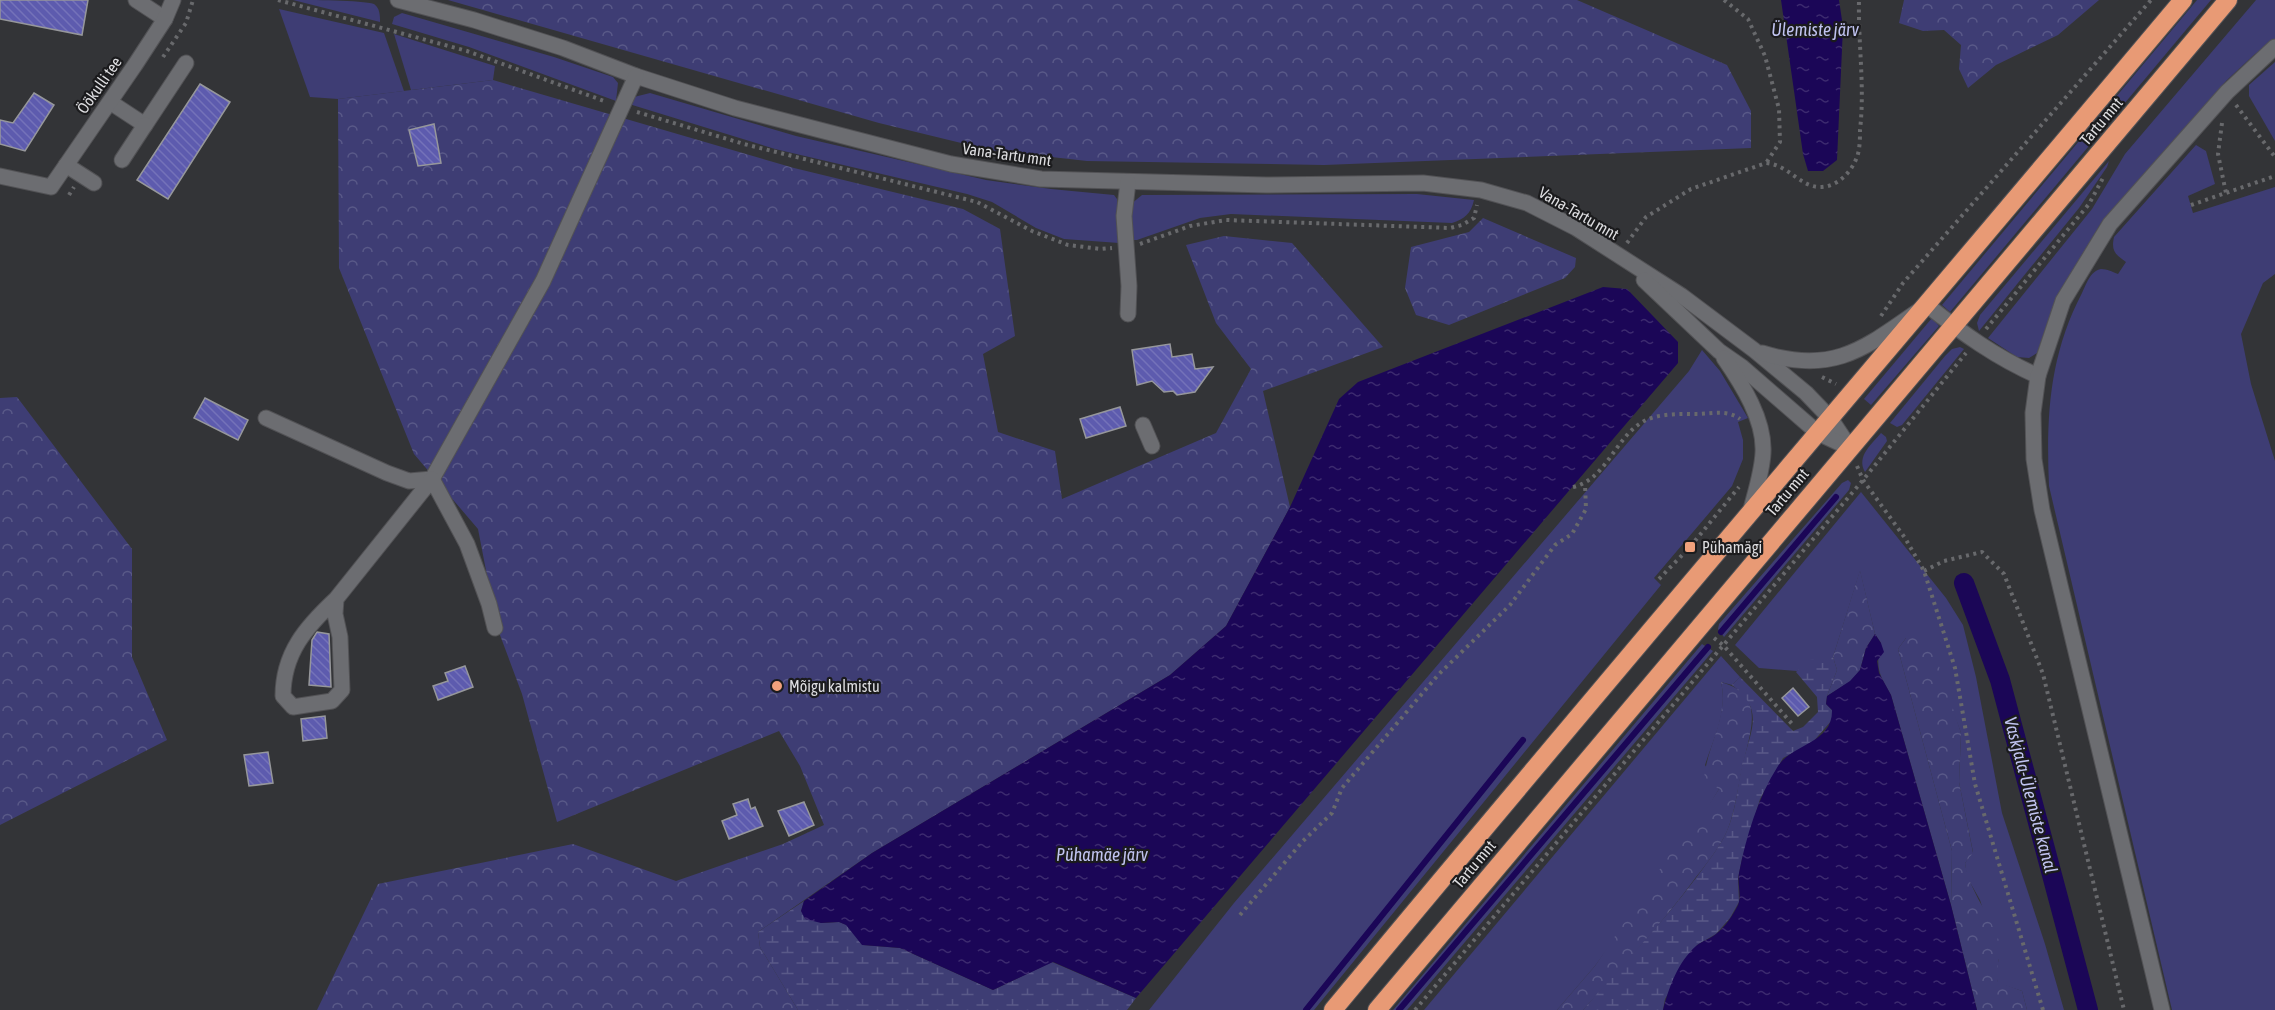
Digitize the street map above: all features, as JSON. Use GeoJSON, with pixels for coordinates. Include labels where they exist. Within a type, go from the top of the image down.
{"type":"FeatureCollection","features":[{"type":"Feature","properties":{"kind":"highway","name":"Tartu mnt"},"geometry":{"type":"LineString","coordinates":[[1333,1010],[1520,784],[2183,0]]}},
{"type":"Feature","properties":{"kind":"highway","name":"Tartu mnt"},"geometry":{"type":"LineString","coordinates":[[1377,1010],[2228,0]]}},
{"type":"Feature","properties":{"kind":"street"},"geometry":{"type":"LineString","coordinates":[[136,0],[165,19]]}},
{"type":"Feature","properties":{"kind":"street","name":"Öökulli tee"},"geometry":{"type":"LineString","coordinates":[[0,176],[51,187],[165,19],[173,0]]}},
{"type":"Feature","properties":{"kind":"street","name":"Vana-Tartu mnt"},"geometry":{"type":"LineString","coordinates":[[398,0],[474,20],[563,48],[636,76],[735,108],[951,164],[1041,179],[1266,185],[1423,183],[1481,190],[1527,203],[1551,214],[1682,296],[1754,350],[1806,393],[1830,418],[1850,448]]}},
{"type":"Feature","properties":{"kind":"street"},"geometry":{"type":"LineString","coordinates":[[2162,1010],[2042,510],[2034,459],[2033,413],[2038,376],[2063,301],[2110,224],[2227,92],[2273,46]]}},
{"type":"Feature","properties":{"kind":"street"},"geometry":{"type":"LineString","coordinates":[[122,160],[186,63]]}},
{"type":"Feature","properties":{"kind":"street"},"geometry":{"type":"LineString","coordinates":[[336,599],[335,614],[340,637],[342,690],[332,701],[293,707],[283,696],[283,678],[290,656],[311,622],[336,599],[432,479],[543,281],[636,76]]}},
{"type":"Feature","properties":{"kind":"street"},"geometry":{"type":"LineString","coordinates":[[110,102],[145,125]]}},
{"type":"Feature","properties":{"kind":"street"},"geometry":{"type":"LineString","coordinates":[[66,165],[94,183]]}},
{"type":"Feature","properties":{"kind":"street"},"geometry":{"type":"LineString","coordinates":[[1128,182],[1124,216],[1129,286],[1128,314]]}},
{"type":"Feature","properties":{"kind":"street","name":"Vana-Tartu mnt"},"geometry":{"type":"LineString","coordinates":[[1617,256],[1719,351],[1742,367],[1818,433],[1850,448]]}},
{"type":"Feature","properties":{"kind":"street"},"geometry":{"type":"LineString","coordinates":[[1754,350],[1793,361],[1834,359],[1862,349],[1927,305],[1954,327],[2010,364],[2038,376]]}},
{"type":"Feature","properties":{"kind":"street"},"geometry":{"type":"LineString","coordinates":[[1719,351],[1736,376],[1760,428],[1763,451],[1750,513]]}},
{"type":"Feature","properties":{"kind":"street"},"geometry":{"type":"LineString","coordinates":[[267,418],[387,473],[409,481],[432,479]]}},
{"type":"Feature","properties":{"kind":"street"},"geometry":{"type":"LineString","coordinates":[[1143,425],[1152,446]]}},
{"type":"Feature","properties":{"kind":"street"},"geometry":{"type":"LineString","coordinates":[[432,479],[467,544],[489,604],[495,628]]}},
{"type":"Feature","properties":{"kind":"path"},"geometry":{"type":"LineString","coordinates":[[1724,0],[1748,19],[1765,56],[1779,109],[1780,142],[1766,163]]}},
{"type":"Feature","properties":{"kind":"path"},"geometry":{"type":"LineString","coordinates":[[1617,256],[1646,217],[1691,189],[1766,163],[1778,164],[1807,185],[1820,188],[1838,182],[1852,167],[1858,156],[1863,101],[1858,27],[1859,0]]}},
{"type":"Feature","properties":{"kind":"path"},"geometry":{"type":"LineString","coordinates":[[1880,317],[1903,283],[2151,0]]}},
{"type":"Feature","properties":{"kind":"path"},"geometry":{"type":"LineString","coordinates":[[2227,92],[2275,158]]}},
{"type":"Feature","properties":{"kind":"path"},"geometry":{"type":"LineString","coordinates":[[2226,193],[2218,154],[2227,92]]}},
{"type":"Feature","properties":{"kind":"path"},"geometry":{"type":"LineString","coordinates":[[1415,1010],[1863,480],[2089,204],[2105,175]]}},
{"type":"Feature","properties":{"kind":"path"},"geometry":{"type":"LineString","coordinates":[[2191,205],[2275,176]]}},
{"type":"Feature","properties":{"kind":"path"},"geometry":{"type":"LineString","coordinates":[[1619,237],[1636,248]]}},
{"type":"Feature","properties":{"kind":"path"},"geometry":{"type":"LineString","coordinates":[[1573,487],[1585,484],[1599,472],[1627,436],[1643,422],[1657,416],[1731,412],[1742,420],[1745,426]]}},
{"type":"Feature","properties":{"kind":"path"},"geometry":{"type":"LineString","coordinates":[[1892,433],[1897,438]]}},
{"type":"Feature","properties":{"kind":"path"},"geometry":{"type":"LineString","coordinates":[[1850,448],[1863,480],[1905,538],[1924,571],[1955,668],[1975,784],[2043,1010]]}},
{"type":"Feature","properties":{"kind":"path"},"geometry":{"type":"LineString","coordinates":[[1659,579],[1690,547],[1742,481]]}},
{"type":"Feature","properties":{"kind":"path"},"geometry":{"type":"LineString","coordinates":[[1240,915],[1303,842],[1332,813],[1342,788],[1438,675],[1510,605],[1555,545],[1572,534],[1586,509],[1585,484]]}},
{"type":"Feature","properties":{"kind":"path"},"geometry":{"type":"LineString","coordinates":[[1924,571],[1944,561],[1982,552],[2004,574],[2043,674],[2124,1010]]}},
{"type":"Feature","properties":{"kind":"path"},"geometry":{"type":"LineString","coordinates":[[1700,626],[1724,645],[1793,725]]}},
{"type":"Feature","properties":{"kind":"green space"},"geometry":{"type":"Polygon","coordinates":[[[293,0],[374,4],[379,10],[380,22],[293,0]]]}},
{"type":"Feature","properties":{"kind":"green space"},"geometry":{"type":"Polygon","coordinates":[[[448,0],[1577,0],[1727,65],[1751,111],[1751,148],[1324,165],[1087,161],[990,150],[879,123],[448,0]]]}},
{"type":"Feature","properties":{"kind":"green space"},"geometry":{"type":"Polygon","coordinates":[[[1904,0],[2099,0],[2058,35],[1996,65],[1968,88],[1959,69],[1961,45],[1944,30],[1923,31],[1899,23],[1904,0]]]}},
{"type":"Feature","properties":{"kind":"green space"},"geometry":{"type":"Polygon","coordinates":[[[2197,0],[2211,0],[1950,312],[1942,305],[2197,0]]]}},
{"type":"Feature","properties":{"kind":"green space"},"geometry":{"type":"Polygon","coordinates":[[[2256,0],[2275,0],[2275,41],[2255,54],[2227,80],[2101,223],[2057,297],[2037,353],[2029,358],[2017,357],[1988,338],[2092,209],[2125,154],[2256,0]]]}},
{"type":"Feature","properties":{"kind":"green space"},"geometry":{"type":"Polygon","coordinates":[[[279,9],[384,33],[404,91],[338,99],[310,97],[279,9]]]}},
{"type":"Feature","properties":{"kind":"green space"},"geometry":{"type":"Polygon","coordinates":[[[402,13],[554,57],[613,77],[618,83],[616,101],[469,47],[392,24],[394,17],[402,13]]]}},
{"type":"Feature","properties":{"kind":"green space"},"geometry":{"type":"Polygon","coordinates":[[[394,34],[495,66],[493,80],[411,90],[394,34]]]}},
{"type":"Feature","properties":{"kind":"green space"},"geometry":{"type":"Polygon","coordinates":[[[2275,62],[2275,141],[2249,96],[2249,85],[2275,62]]]}},
{"type":"Feature","properties":{"kind":"green space"},"geometry":{"type":"Polygon","coordinates":[[[493,80],[794,168],[963,209],[1000,229],[1015,336],[983,354],[998,432],[1055,451],[1062,499],[1216,433],[1251,369],[1216,323],[1186,245],[1224,236],[1292,243],[1383,347],[1263,391],[1290,507],[1226,626],[1170,675],[872,853],[758,932],[760,947],[798,1010],[317,1010],[378,884],[573,844],[676,881],[783,844],[824,825],[800,766],[779,731],[557,822],[522,694],[497,627],[478,529],[414,454],[339,268],[338,99],[493,80]]]}},
{"type":"Feature","properties":{"kind":"green space"},"geometry":{"type":"Polygon","coordinates":[[[650,93],[796,136],[986,180],[1114,195],[1117,199],[1119,243],[1064,239],[1036,228],[992,202],[967,194],[775,149],[629,104],[634,97],[650,93]]]}},
{"type":"Feature","properties":{"kind":"green space"},"geometry":{"type":"Polygon","coordinates":[[[2196,145],[2206,151],[2215,184],[2188,196],[2193,213],[2275,187],[2275,274],[2263,283],[2241,334],[2251,384],[2275,461],[2275,1010],[2172,1010],[2049,486],[2048,436],[2052,387],[2062,340],[2071,317],[2094,272],[2103,269],[2118,274],[2126,262],[2115,252],[2114,237],[2196,145]]]}},
{"type":"Feature","properties":{"kind":"green space"},"geometry":{"type":"Polygon","coordinates":[[[2109,161],[2079,208],[1979,331],[1977,323],[1980,315],[2109,161]]]}},
{"type":"Feature","properties":{"kind":"green space"},"geometry":{"type":"Polygon","coordinates":[[[1417,194],[1474,200],[1466,215],[1452,223],[1231,214],[1200,218],[1137,240],[1131,240],[1131,204],[1142,195],[1417,194]]]}},
{"type":"Feature","properties":{"kind":"green space"},"geometry":{"type":"Polygon","coordinates":[[[1483,218],[1576,258],[1575,267],[1565,278],[1449,325],[1416,315],[1405,288],[1411,247],[1469,232],[1483,218]]]}},
{"type":"Feature","properties":{"kind":"green space"},"geometry":{"type":"Polygon","coordinates":[[[1932,318],[1939,326],[1871,405],[1864,399],[1932,318]]]}},
{"type":"Feature","properties":{"kind":"green space"},"geometry":{"type":"Polygon","coordinates":[[[1960,347],[1964,349],[1902,425],[1897,427],[1890,423],[1945,356],[1952,349],[1960,347]]]}},
{"type":"Feature","properties":{"kind":"green space"},"geometry":{"type":"Polygon","coordinates":[[[1702,350],[1720,371],[1748,418],[1738,422],[1743,440],[1743,459],[1732,486],[1654,578],[1661,585],[1314,1010],[1149,1010],[1234,903],[1689,371],[1702,350]]]}},
{"type":"Feature","properties":{"kind":"green space"},"geometry":{"type":"Polygon","coordinates":[[[17,397],[132,549],[132,657],[167,740],[0,825],[0,398],[17,397]]]}},
{"type":"Feature","properties":{"kind":"green space"},"geometry":{"type":"Polygon","coordinates":[[[1881,433],[1887,441],[1865,472],[1862,461],[1864,456],[1881,433]]]}},
{"type":"Feature","properties":{"kind":"green space"},"geometry":{"type":"Polygon","coordinates":[[[1848,480],[1851,483],[1849,490],[1724,637],[1718,629],[1719,624],[1842,483],[1848,480]]]}},
{"type":"Feature","properties":{"kind":"green space"},"geometry":{"type":"Polygon","coordinates":[[[1861,492],[1946,598],[1963,625],[1976,677],[2002,813],[2064,1010],[2027,1010],[2022,991],[1998,983],[1995,972],[1999,959],[1980,900],[1967,877],[1965,863],[1973,852],[1959,782],[1961,733],[1950,703],[1906,638],[1898,649],[1952,851],[1951,905],[1891,695],[1879,670],[1878,659],[1881,643],[1875,634],[1860,571],[1833,657],[1797,671],[1759,668],[1735,645],[1861,492]]]}},
{"type":"Feature","properties":{"kind":"green space"},"geometry":{"type":"Polygon","coordinates":[[[1860,570],[1875,634],[1866,648],[1860,670],[1851,681],[1827,696],[1837,670],[1833,657],[1860,570]]]}},
{"type":"Feature","properties":{"kind":"green space"},"geometry":{"type":"Polygon","coordinates":[[[1918,636],[1937,660],[1961,733],[1959,782],[1973,853],[1965,863],[1975,893],[1999,941],[1998,982],[2022,991],[2027,1010],[1977,1010],[1951,905],[1952,851],[1898,649],[1906,638],[1918,636]]]}},
{"type":"Feature","properties":{"kind":"green space"},"geometry":{"type":"Polygon","coordinates":[[[1702,644],[1713,651],[1407,1010],[1393,1010],[1702,644]]]}},
{"type":"Feature","properties":{"kind":"green space"},"geometry":{"type":"Polygon","coordinates":[[[1721,656],[1740,677],[1732,685],[1721,682],[1723,703],[1721,714],[1705,765],[1719,789],[1706,811],[1595,966],[1557,1010],[1424,1010],[1721,656]]]}},
{"type":"Feature","properties":{"kind":"green space"},"geometry":{"type":"Polygon","coordinates":[[[1833,657],[1837,670],[1826,704],[1832,710],[1832,720],[1812,743],[1783,758],[1760,799],[1738,878],[1739,902],[1730,918],[1716,934],[1697,945],[1665,999],[1663,1010],[1583,1010],[1683,895],[1726,833],[1735,806],[1753,720],[1748,702],[1732,685],[1740,677],[1793,731],[1803,727],[1818,712],[1817,697],[1796,672],[1809,660],[1833,657]]]}},
{"type":"Feature","properties":{"kind":"green space"},"geometry":{"type":"Polygon","coordinates":[[[1721,682],[1734,687],[1743,694],[1749,702],[1752,721],[1733,813],[1724,837],[1709,861],[1669,912],[1583,1010],[1557,1010],[1595,966],[1676,845],[1705,811],[1719,789],[1704,779],[1720,719],[1723,695],[1721,682]]]}},
{"type":"Feature","properties":{"kind":"green space"},"geometry":{"type":"Polygon","coordinates":[[[804,901],[801,911],[821,923],[839,922],[847,925],[863,945],[900,948],[993,990],[1052,962],[1136,998],[1127,1010],[798,1010],[760,947],[758,932],[804,901]]]}},
{"type":"Feature","properties":{"kind":"water","name":"Ülemiste järv"},"geometry":{"type":"Polygon","coordinates":[[[1781,0],[1839,0],[1843,27],[1837,160],[1823,171],[1808,171],[1803,154],[1781,0]]]}},
{"type":"Feature","properties":{"kind":"water","name":"Pühamäe järv"},"geometry":{"type":"Polygon","coordinates":[[[1603,287],[1627,289],[1678,342],[1678,363],[1136,998],[1053,962],[993,990],[900,948],[862,945],[846,925],[839,922],[821,923],[805,919],[801,911],[804,901],[872,853],[1170,675],[1226,626],[1290,507],[1339,399],[1358,382],[1603,287]]]}},
{"type":"Feature","properties":{"kind":"water"},"geometry":{"type":"Polygon","coordinates":[[[1875,634],[1884,652],[1877,661],[1879,673],[1891,695],[1951,905],[1977,1010],[1663,1010],[1671,984],[1684,960],[1696,946],[1723,928],[1738,905],[1739,873],[1745,845],[1771,778],[1784,759],[1826,730],[1831,721],[1832,710],[1826,704],[1827,696],[1850,681],[1860,670],[1866,648],[1875,634]]]}},
{"type":"Feature","properties":{"kind":"building"},"geometry":{"type":"Polygon","coordinates":[[[0,0],[88,0],[82,35],[0,19],[0,0]]]}},
{"type":"Feature","properties":{"kind":"building"},"geometry":{"type":"Polygon","coordinates":[[[200,84],[230,102],[168,199],[137,180],[200,84]]]}},
{"type":"Feature","properties":{"kind":"building"},"geometry":{"type":"Polygon","coordinates":[[[34,93],[54,105],[25,151],[0,144],[0,120],[13,123],[34,93]]]}},
{"type":"Feature","properties":{"kind":"building"},"geometry":{"type":"Polygon","coordinates":[[[434,124],[441,163],[418,166],[409,130],[434,124]]]}},
{"type":"Feature","properties":{"kind":"building"},"geometry":{"type":"Polygon","coordinates":[[[1170,344],[1172,357],[1192,354],[1195,369],[1213,367],[1195,392],[1177,395],[1173,391],[1164,392],[1152,381],[1137,385],[1132,350],[1170,344]]]}},
{"type":"Feature","properties":{"kind":"building"},"geometry":{"type":"Polygon","coordinates":[[[205,398],[248,420],[238,440],[194,418],[205,398]]]}},
{"type":"Feature","properties":{"kind":"building"},"geometry":{"type":"Polygon","coordinates":[[[1120,407],[1126,426],[1086,438],[1080,419],[1120,407]]]}},
{"type":"Feature","properties":{"kind":"building"},"geometry":{"type":"Polygon","coordinates":[[[317,632],[329,634],[331,687],[309,685],[312,640],[317,632]]]}},
{"type":"Feature","properties":{"kind":"building"},"geometry":{"type":"Polygon","coordinates":[[[465,666],[473,687],[438,700],[433,686],[448,681],[445,673],[465,666]]]}},
{"type":"Feature","properties":{"kind":"building"},"geometry":{"type":"Polygon","coordinates":[[[1793,688],[1809,707],[1798,716],[1782,698],[1793,688]]]}},
{"type":"Feature","properties":{"kind":"building"},"geometry":{"type":"Polygon","coordinates":[[[325,716],[327,738],[303,741],[301,719],[325,716]]]}},
{"type":"Feature","properties":{"kind":"building"},"geometry":{"type":"Polygon","coordinates":[[[268,752],[273,783],[249,786],[244,755],[268,752]]]}},
{"type":"Feature","properties":{"kind":"building"},"geometry":{"type":"Polygon","coordinates":[[[748,799],[751,809],[755,807],[763,826],[729,839],[722,821],[737,815],[733,804],[748,799]]]}},
{"type":"Feature","properties":{"kind":"building"},"geometry":{"type":"Polygon","coordinates":[[[804,802],[814,825],[789,836],[778,811],[804,802]]]}},
{"type":"Feature","properties":{"kind":"waterway"},"geometry":{"type":"LineString","coordinates":[[1721,632],[1836,497]]}},
{"type":"Feature","properties":{"kind":"waterway","name":"Vaskjala-Ülemiste kanal"},"geometry":{"type":"LineString","coordinates":[[1964,583],[2000,680],[2088,1010]]}},
{"type":"Feature","properties":{"kind":"waterway"},"geometry":{"type":"LineString","coordinates":[[1399,1010],[1708,647]]}},
{"type":"Feature","properties":{"kind":"waterway"},"geometry":{"type":"LineString","coordinates":[[1306,1010],[1523,740]]}},
{"type":"Feature","properties":{"kind":"place","name":"Pühamägi"},"geometry":{"type":"Point","coordinates":[1690,547]}},
{"type":"Feature","properties":{"kind":"place","name":"Mõigu kalmistu"},"geometry":{"type":"Point","coordinates":[777,686]}}]}
